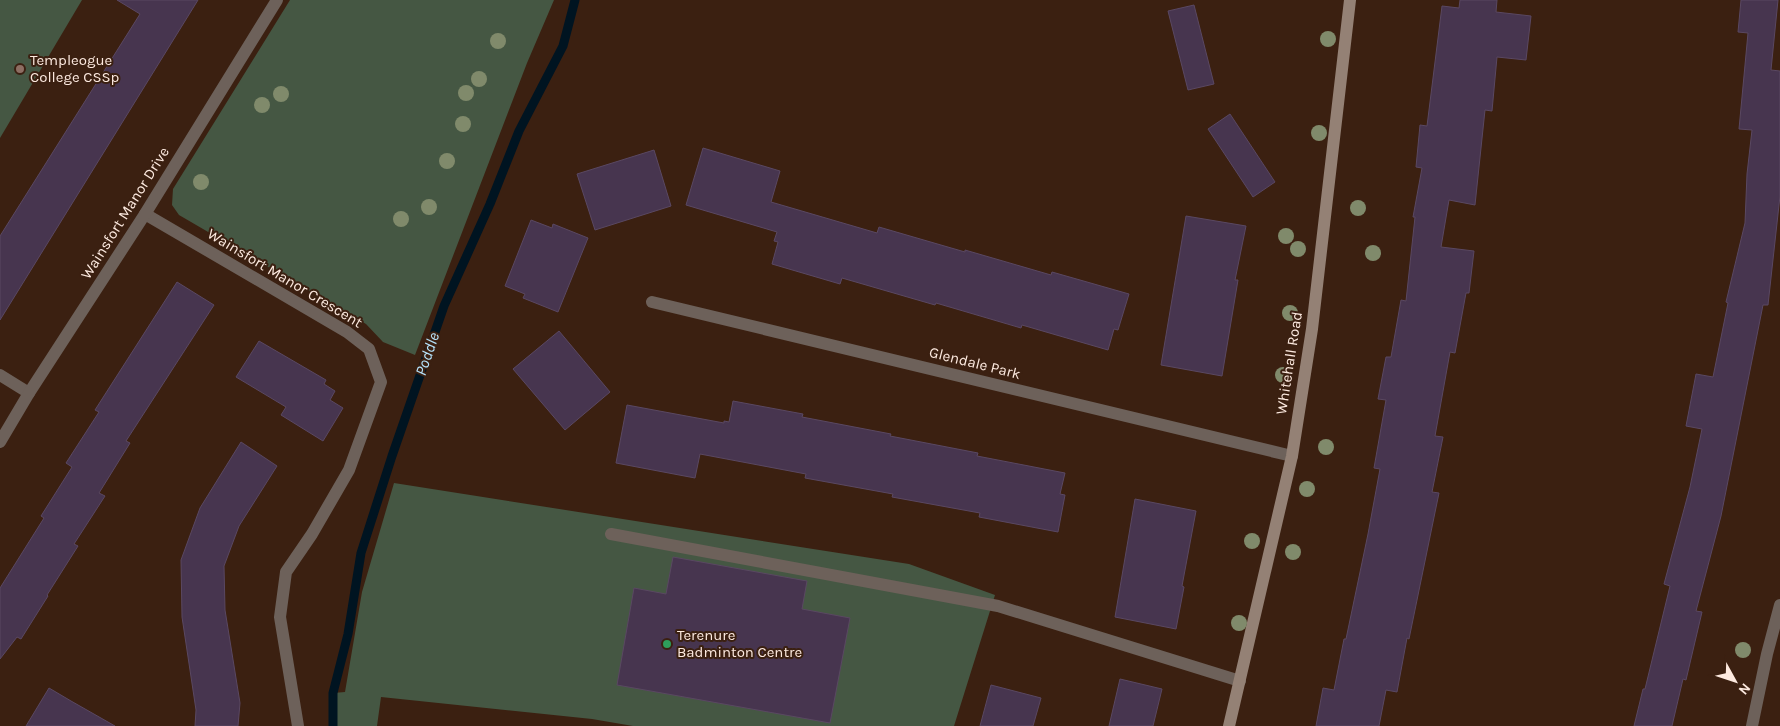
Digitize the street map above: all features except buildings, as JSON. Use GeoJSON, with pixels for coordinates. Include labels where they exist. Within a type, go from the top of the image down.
{"type":"FeatureCollection","features":[{"type":"Feature","properties":{"kind":"street","name":"Wainsfort Manor Drive"},"geometry":{"type":"LineString","coordinates":[[0,442],[29,393],[145,214],[277,0]]}},
{"type":"Feature","properties":{"kind":"street","name":"Whitehall Road"},"geometry":{"type":"LineString","coordinates":[[1230,726],[1292,456],[1312,329],[1350,0]]}},
{"type":"Feature","properties":{"kind":"street","name":"Wainsfort Manor Crescent"},"geometry":{"type":"LineString","coordinates":[[145,214],[347,332],[368,349],[381,382],[349,470],[312,534],[286,572],[280,617],[298,726]]}},
{"type":"Feature","properties":{"kind":"street","name":"Glendale Park"},"geometry":{"type":"LineString","coordinates":[[652,302],[1292,456]]}},
{"type":"Feature","properties":{"kind":"street"},"geometry":{"type":"LineString","coordinates":[[0,375],[29,393]]}},
{"type":"Feature","properties":{"kind":"street"},"geometry":{"type":"LineString","coordinates":[[611,534],[998,606],[1240,681]]}},
{"type":"Feature","properties":{"kind":"street"},"geometry":{"type":"LineString","coordinates":[[1752,726],[1767,654],[1780,605]]}},
{"type":"Feature","properties":{"kind":"green space","name":"Templeogue College CSSp"},"geometry":{"type":"Polygon","coordinates":[[[0,0],[82,0],[0,138],[0,0]]]}},
{"type":"Feature","properties":{"kind":"green space"},"geometry":{"type":"Polygon","coordinates":[[[290,0],[554,0],[527,63],[415,355],[383,342],[366,324],[179,215],[172,205],[173,189],[290,0]]]}},
{"type":"Feature","properties":{"kind":"green space","name":"Terenure Badminton Centre"},"geometry":{"type":"Polygon","coordinates":[[[394,483],[909,564],[995,595],[954,726],[633,726],[592,719],[381,697],[377,726],[333,726],[333,693],[345,692],[362,592],[394,483]]]}},
{"type":"Feature","properties":{"kind":"waterway","name":"Poddle"},"geometry":{"type":"LineString","coordinates":[[333,726],[333,693],[348,634],[361,553],[392,456],[444,306],[490,204],[519,131],[563,46],[575,0]]}},
{"type":"Feature","properties":{"kind":"place","name":"Templeogue College CSSp"},"geometry":{"type":"Point","coordinates":[20,69]}},
{"type":"Feature","properties":{"kind":"place","name":"Terenure Badminton Centre"},"geometry":{"type":"Point","coordinates":[667,644]}}]}
